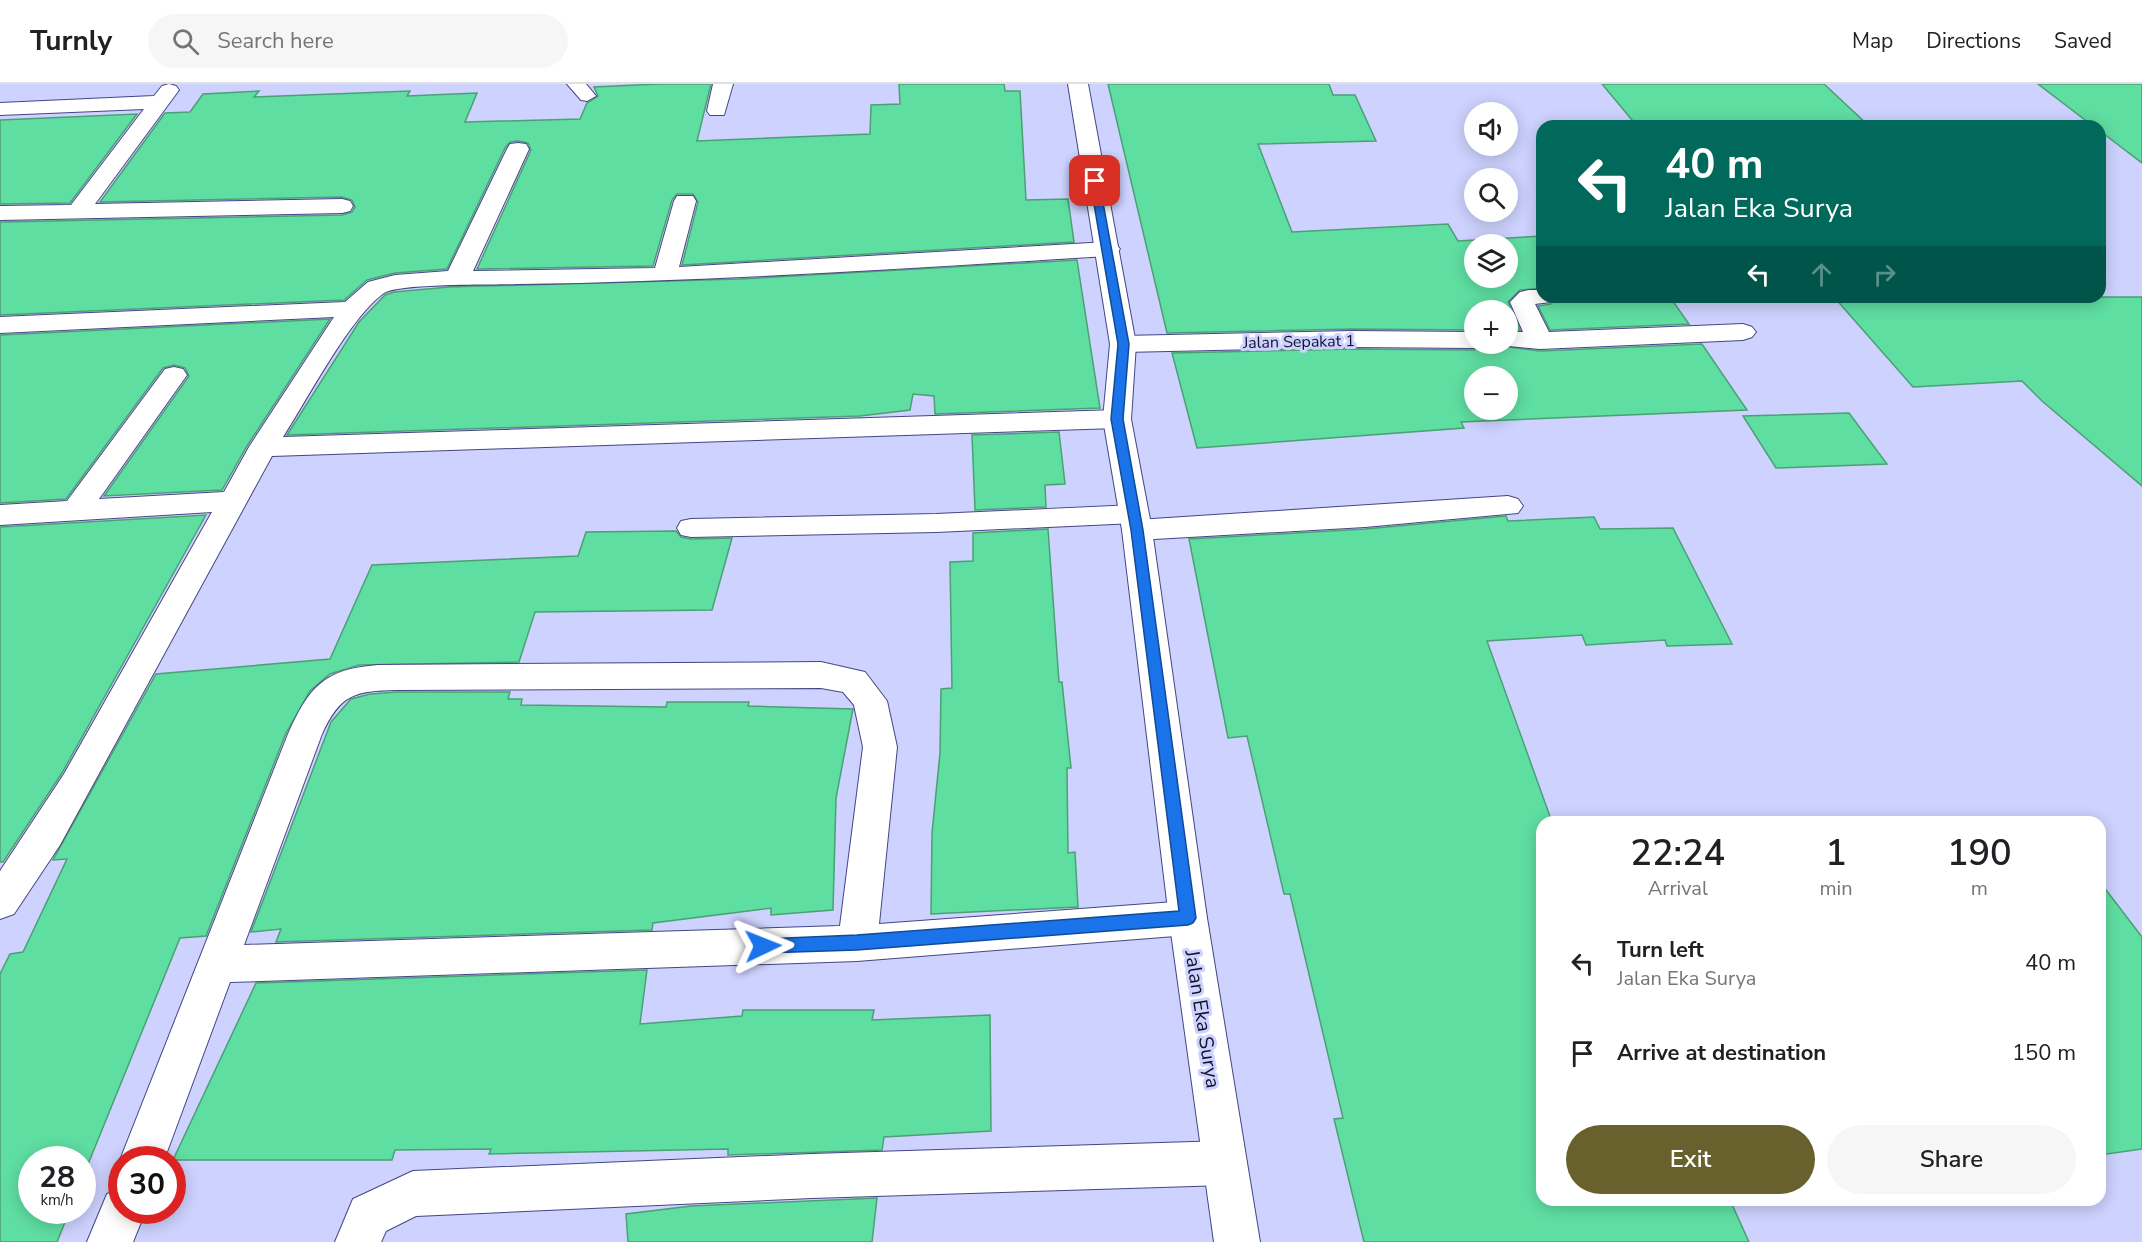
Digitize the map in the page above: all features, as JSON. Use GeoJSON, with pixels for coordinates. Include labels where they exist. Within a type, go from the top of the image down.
{"type":"FeatureCollection","features":[{"type":"Feature","properties":{"kind":"street"},"geometry":{"type":"LineString","coordinates":[[79,210],[173,84]]}},
{"type":"Feature","properties":{"kind":"street"},"geometry":{"type":"LineString","coordinates":[[717,111],[723,84]]}},
{"type":"Feature","properties":{"kind":"street","name":"Jalan Eka Surya"},"geometry":{"type":"LineString","coordinates":[[1078,84],[1124,344],[1117,419],[1136,522],[1188,918],[1236,1242]]}},
{"type":"Feature","properties":{"kind":"street"},"geometry":{"type":"LineString","coordinates":[[0,109],[161,102]]}},
{"type":"Feature","properties":{"kind":"street"},"geometry":{"type":"LineString","coordinates":[[457,278],[518,149]]}},
{"type":"Feature","properties":{"kind":"street"},"geometry":{"type":"LineString","coordinates":[[665,275],[685,201]]}},
{"type":"Feature","properties":{"kind":"street"},"geometry":{"type":"LineString","coordinates":[[0,213],[342,206]]}},
{"type":"Feature","properties":{"kind":"street"},"geometry":{"type":"LineString","coordinates":[[0,902],[47,834],[77,784],[263,447],[352,309],[377,287],[395,282],[457,278],[665,275],[1108,249]]}},
{"type":"Feature","properties":{"kind":"street"},"geometry":{"type":"LineString","coordinates":[[1536,297],[1529,297],[1522,302],[1539,341]]}},
{"type":"Feature","properties":{"kind":"street"},"geometry":{"type":"LineString","coordinates":[[0,325],[352,309]]}},
{"type":"Feature","properties":{"kind":"street"},"geometry":{"type":"LineString","coordinates":[[1518,340],[1743,332]]}},
{"type":"Feature","properties":{"kind":"street","name":"Jalan Sepakat 1"},"geometry":{"type":"LineString","coordinates":[[1124,344],[1352,339],[1464,340]]}},
{"type":"Feature","properties":{"kind":"street"},"geometry":{"type":"LineString","coordinates":[[76,510],[174,375]]}},
{"type":"Feature","properties":{"kind":"street"},"geometry":{"type":"LineString","coordinates":[[263,447],[1117,419]]}},
{"type":"Feature","properties":{"kind":"street"},"geometry":{"type":"LineString","coordinates":[[0,514],[234,501]]}},
{"type":"Feature","properties":{"kind":"street"},"geometry":{"type":"LineString","coordinates":[[1136,522],[1376,517],[1508,506]]}},
{"type":"Feature","properties":{"kind":"street"},"geometry":{"type":"LineString","coordinates":[[147,1146],[314,712],[337,685],[375,677],[821,675],[853,681],[870,701],[880,747],[857,943]]}},
{"type":"Feature","properties":{"kind":"street"},"geometry":{"type":"LineString","coordinates":[[218,964],[857,943],[1188,918]]}},
{"type":"Feature","properties":{"kind":"street"},"geometry":{"type":"LineString","coordinates":[[358,1242],[369,1215],[413,1194],[812,1176],[1225,1163]]}},
{"type":"Feature","properties":{"kind":"street"},"geometry":{"type":"LineString","coordinates":[[110,1242],[117,1224]]}},
{"type":"Feature","properties":{"kind":"lane"},"geometry":{"type":"LineString","coordinates":[[691,528],[1136,522]]}},
{"type":"Feature","properties":{"kind":"building"},"geometry":{"type":"Polygon","coordinates":[[[711,84],[697,141],[870,134],[871,105],[900,104],[899,84],[1004,84],[1005,91],[1020,91],[1026,200],[1068,199],[1074,242],[682,265],[698,202],[693,194],[677,194],[672,200],[653,266],[477,269],[531,150],[528,143],[518,141],[510,142],[505,148],[447,269],[395,273],[367,280],[344,300],[0,315],[0,222],[342,215],[352,212],[355,207],[352,200],[342,197],[100,202],[165,113],[190,112],[203,94],[259,91],[254,97],[410,91],[407,96],[477,93],[465,122],[580,119],[587,103],[598,96],[594,87],[711,84]]]}},
{"type":"Feature","properties":{"kind":"building"},"geometry":{"type":"Polygon","coordinates":[[[1108,84],[1329,84],[1333,95],[1355,95],[1376,141],[1258,144],[1292,232],[1448,224],[1458,241],[1464,241],[1464,288],[1518,288],[1518,237],[1536,236],[1536,289],[1520,290],[1510,300],[1464,300],[1464,330],[1352,329],[1167,333],[1108,84]]]}},
{"type":"Feature","properties":{"kind":"building"},"geometry":{"type":"Polygon","coordinates":[[[1602,84],[1824,84],[1863,120],[1632,120],[1602,84]]]}},
{"type":"Feature","properties":{"kind":"building"},"geometry":{"type":"Polygon","coordinates":[[[2038,84],[2142,84],[2142,163],[2106,136],[2106,120],[2085,120],[2038,84]]]}},
{"type":"Feature","properties":{"kind":"building"},"geometry":{"type":"Polygon","coordinates":[[[137,114],[70,203],[0,204],[0,120],[137,114]]]}},
{"type":"Feature","properties":{"kind":"building"},"geometry":{"type":"Polygon","coordinates":[[[1077,260],[1100,408],[935,414],[934,396],[913,394],[910,410],[860,416],[287,435],[359,322],[385,295],[394,292],[449,287],[740,279],[1077,260]]]}},
{"type":"Feature","properties":{"kind":"building"},"geometry":{"type":"Polygon","coordinates":[[[2106,297],[2142,297],[2142,486],[2042,401],[2022,381],[1913,387],[1839,303],[2106,303],[2106,297]]]}},
{"type":"Feature","properties":{"kind":"building"},"geometry":{"type":"Polygon","coordinates":[[[1674,303],[1689,324],[1550,330],[1538,306],[1674,303]]]}},
{"type":"Feature","properties":{"kind":"building"},"geometry":{"type":"Polygon","coordinates":[[[330,319],[247,446],[222,490],[104,496],[189,376],[185,368],[174,365],[163,368],[66,499],[0,503],[0,335],[330,319]]]}},
{"type":"Feature","properties":{"kind":"building"},"geometry":{"type":"Polygon","coordinates":[[[1702,344],[1747,410],[1518,420],[1518,366],[1464,366],[1464,420],[1509,420],[1461,422],[1464,428],[1197,448],[1172,353],[1352,349],[1464,350],[1464,354],[1518,354],[1518,348],[1540,351],[1702,344]]]}},
{"type":"Feature","properties":{"kind":"building"},"geometry":{"type":"Polygon","coordinates":[[[1849,413],[1887,464],[1776,468],[1743,416],[1849,413]]]}},
{"type":"Feature","properties":{"kind":"building"},"geometry":{"type":"Polygon","coordinates":[[[1059,432],[1065,484],[1045,485],[1046,507],[975,510],[972,435],[1059,432]]]}},
{"type":"Feature","properties":{"kind":"building"},"geometry":{"type":"Polygon","coordinates":[[[206,515],[62,773],[3,862],[0,862],[0,527],[206,515]]]}},
{"type":"Feature","properties":{"kind":"building"},"geometry":{"type":"Polygon","coordinates":[[[1506,516],[1508,521],[1594,517],[1600,529],[1673,528],[1732,644],[1667,646],[1665,640],[1586,645],[1582,635],[1487,641],[1550,816],[1536,816],[1536,1206],[1733,1206],[1749,1242],[1364,1242],[1334,1119],[1343,1118],[1290,894],[1284,894],[1247,736],[1228,738],[1189,539],[1365,529],[1506,516]]]}},
{"type":"Feature","properties":{"kind":"building"},"geometry":{"type":"Polygon","coordinates":[[[1048,529],[1059,682],[1062,682],[1071,768],[1067,768],[1068,853],[1075,852],[1078,907],[931,914],[932,833],[940,753],[941,689],[952,688],[950,562],[973,561],[973,533],[1048,529]]]}},
{"type":"Feature","properties":{"kind":"building"},"geometry":{"type":"Polygon","coordinates":[[[676,531],[681,537],[691,539],[732,538],[712,610],[535,612],[519,662],[359,665],[330,674],[310,691],[286,733],[206,936],[180,938],[95,1146],[18,1146],[18,1224],[64,1224],[57,1242],[0,1242],[0,974],[10,954],[23,952],[67,859],[53,860],[156,674],[330,659],[372,565],[578,556],[586,532],[676,531]]]}},
{"type":"Feature","properties":{"kind":"building"},"geometry":{"type":"Polygon","coordinates":[[[510,692],[508,699],[522,699],[521,705],[666,707],[667,702],[749,702],[748,706],[853,709],[836,798],[833,910],[771,915],[771,908],[653,923],[652,930],[276,942],[281,929],[251,932],[331,722],[351,699],[370,694],[510,692]]]}},
{"type":"Feature","properties":{"kind":"building"},"geometry":{"type":"Polygon","coordinates":[[[2106,890],[2142,937],[2142,1149],[2106,1154],[2106,890]]]}},
{"type":"Feature","properties":{"kind":"building"},"geometry":{"type":"Polygon","coordinates":[[[647,970],[640,1024],[742,1016],[743,1010],[874,1010],[872,1020],[990,1015],[991,1131],[884,1137],[882,1150],[728,1155],[728,1149],[489,1154],[491,1149],[395,1150],[392,1160],[186,1160],[186,1146],[180,1146],[256,983],[647,970]]]}},
{"type":"Feature","properties":{"kind":"building"},"geometry":{"type":"Polygon","coordinates":[[[877,1198],[872,1242],[628,1242],[626,1214],[691,1206],[877,1198]]]}},
{"type":"Feature","properties":{"kind":"route"},"geometry":{"type":"LineString","coordinates":[[763,946],[857,943],[1188,918],[1135,514],[1117,419],[1124,344],[1095,181]]}}]}
